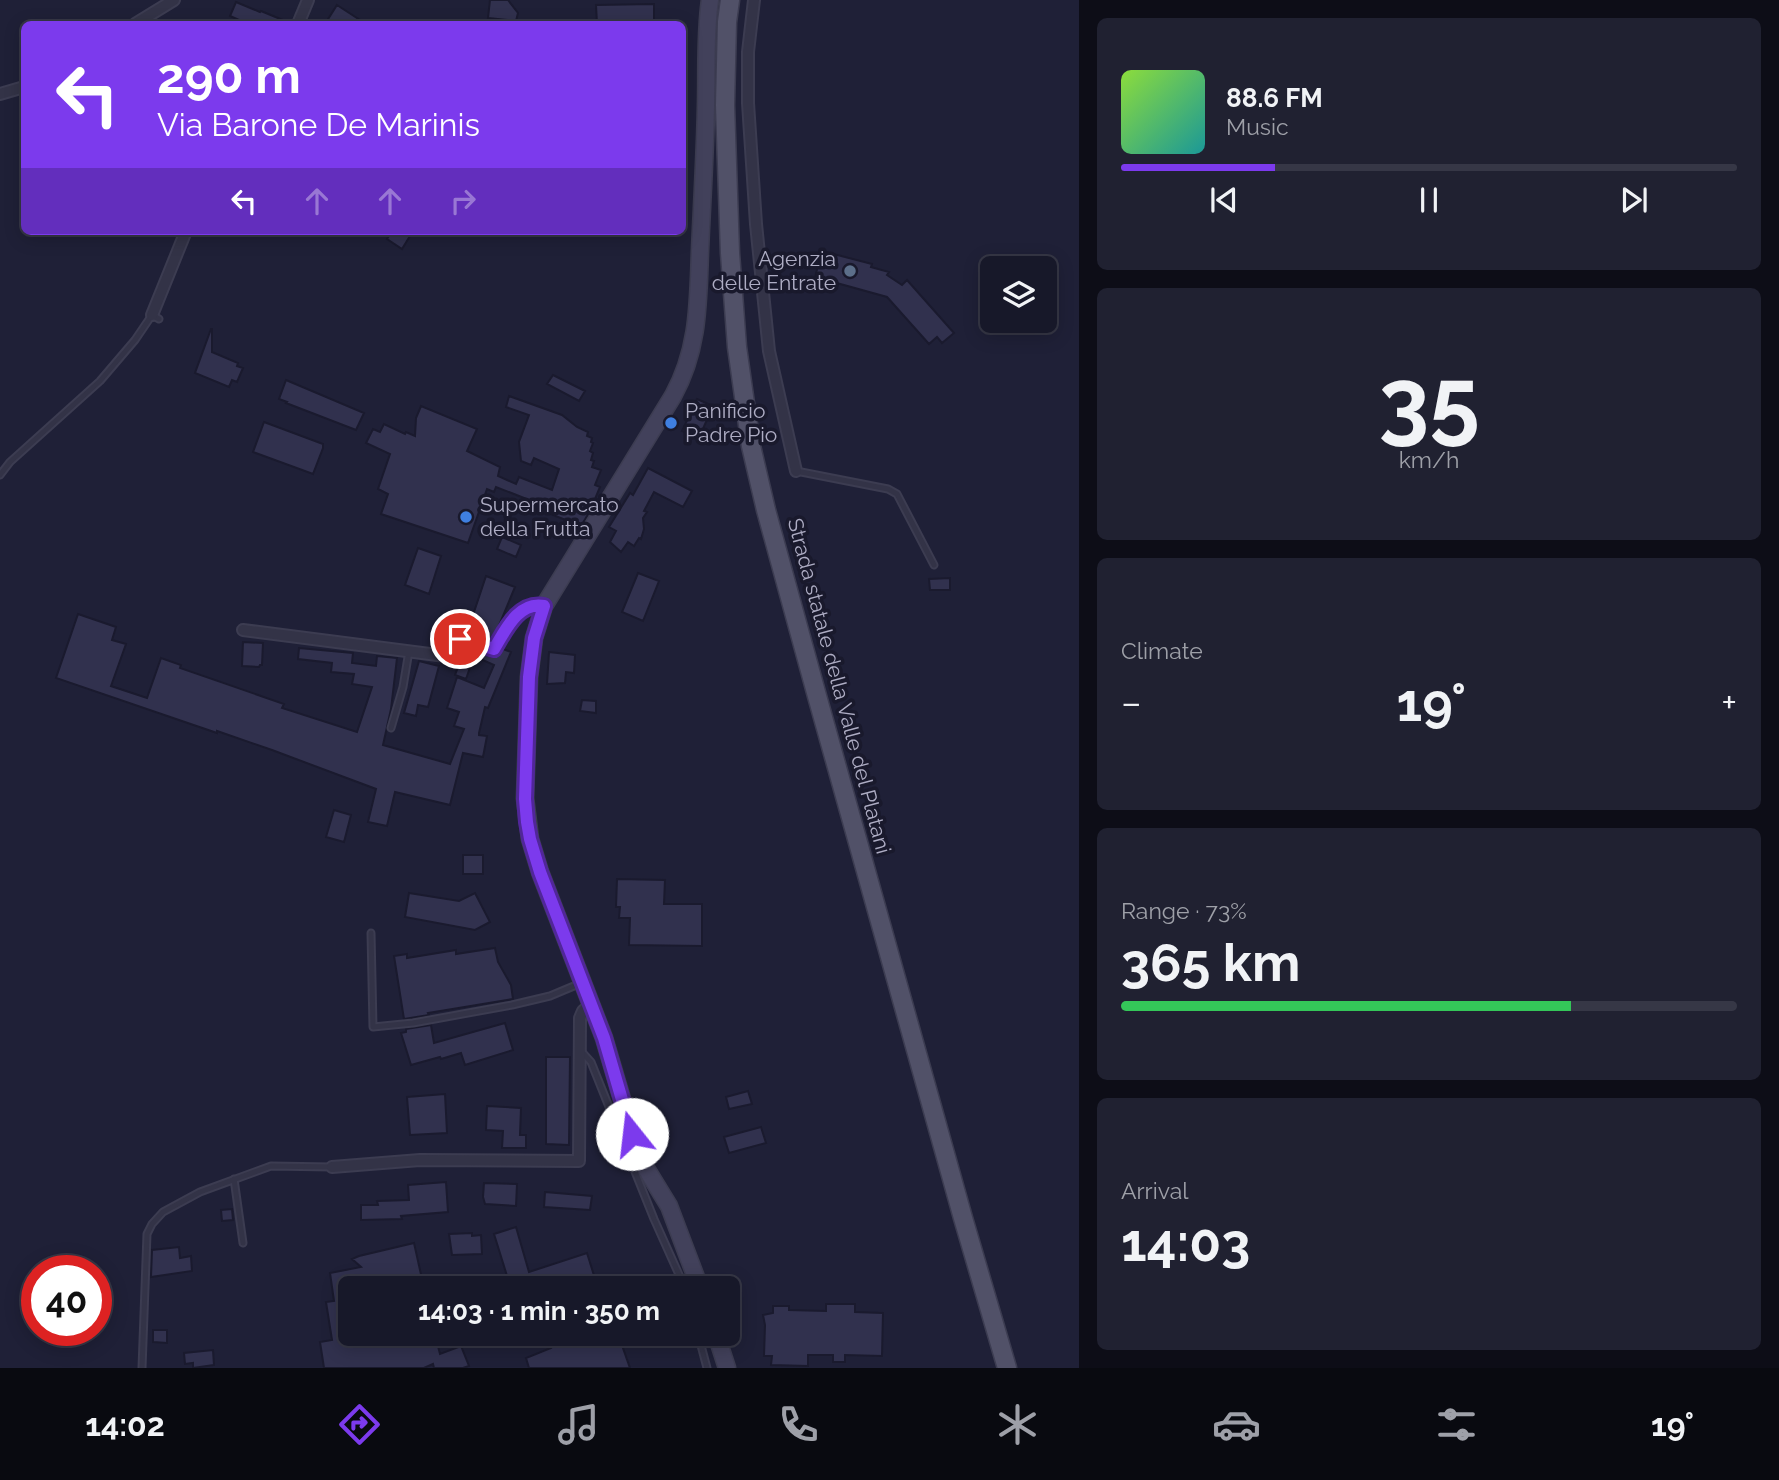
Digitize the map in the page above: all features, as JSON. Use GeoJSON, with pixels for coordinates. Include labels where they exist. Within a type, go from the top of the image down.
{"type":"FeatureCollection","features":[{"type":"Feature","properties":{"kind":"main road","name":"Strada statale della Valle del Platani"},"geometry":{"type":"LineString","coordinates":[[730,0],[725,104],[730,253],[737,348],[751,446],[817,696],[1007,1368]]}},
{"type":"Feature","properties":{"kind":"street"},"geometry":{"type":"LineString","coordinates":[[300,21],[308,0]]}},
{"type":"Feature","properties":{"kind":"street"},"geometry":{"type":"LineString","coordinates":[[691,1276],[669,1206],[639,1157],[604,1038],[540,872],[530,839],[525,799],[529,677],[534,638],[544,606],[601,501],[680,383],[694,341],[698,302],[710,0]]}},
{"type":"Feature","properties":{"kind":"street"},"geometry":{"type":"LineString","coordinates":[[754,0],[748,52],[748,103],[756,224],[769,351],[796,471]]}},
{"type":"Feature","properties":{"kind":"street"},"geometry":{"type":"LineString","coordinates":[[139,21],[166,3]]}},
{"type":"Feature","properties":{"kind":"street"},"geometry":{"type":"LineString","coordinates":[[0,94],[21,88]]}},
{"type":"Feature","properties":{"kind":"street"},"geometry":{"type":"LineString","coordinates":[[155,317],[185,235]]}},
{"type":"Feature","properties":{"kind":"street"},"geometry":{"type":"LineString","coordinates":[[243,630],[453,657],[460,639],[494,649],[516,614],[536,605],[544,606]]}},
{"type":"Feature","properties":{"kind":"street"},"geometry":{"type":"LineString","coordinates":[[332,1167],[420,1160],[579,1161],[580,1018],[591,1004]]}},
{"type":"Feature","properties":{"kind":"street"},"geometry":{"type":"LineString","coordinates":[[720,1346],[727,1368]]}},
{"type":"Feature","properties":{"kind":"lane"},"geometry":{"type":"LineString","coordinates":[[0,475],[10,462],[100,381],[155,317]]}},
{"type":"Feature","properties":{"kind":"lane"},"geometry":{"type":"LineString","coordinates":[[796,471],[888,489],[897,494],[934,565]]}},
{"type":"Feature","properties":{"kind":"lane"},"geometry":{"type":"LineString","coordinates":[[391,728],[403,687],[409,651]]}},
{"type":"Feature","properties":{"kind":"lane"},"geometry":{"type":"LineString","coordinates":[[371,933],[373,1027],[413,1023],[550,996],[584,982]]}},
{"type":"Feature","properties":{"kind":"lane"},"geometry":{"type":"LineString","coordinates":[[580,1049],[591,1062],[654,1219],[688,1276]]}},
{"type":"Feature","properties":{"kind":"lane"},"geometry":{"type":"LineString","coordinates":[[626,1147],[639,1157]]}},
{"type":"Feature","properties":{"kind":"lane"},"geometry":{"type":"LineString","coordinates":[[142,1368],[147,1234],[163,1212],[200,1192],[271,1166],[332,1167]]}},
{"type":"Feature","properties":{"kind":"lane"},"geometry":{"type":"LineString","coordinates":[[234,1180],[243,1243]]}},
{"type":"Feature","properties":{"kind":"lane"},"geometry":{"type":"LineString","coordinates":[[701,1346],[707,1368]]}},
{"type":"Feature","properties":{"kind":"building"},"geometry":{"type":"Polygon","coordinates":[[[490,0],[508,0],[518,13],[516,21],[488,18],[490,0]]]}},
{"type":"Feature","properties":{"kind":"building"},"geometry":{"type":"Polygon","coordinates":[[[236,2],[285,21],[241,21],[230,16],[236,2]]]}},
{"type":"Feature","properties":{"kind":"building"},"geometry":{"type":"Polygon","coordinates":[[[654,4],[654,21],[597,21],[596,5],[654,4]]]}},
{"type":"Feature","properties":{"kind":"building"},"geometry":{"type":"Polygon","coordinates":[[[337,5],[361,21],[327,21],[337,5]]]}},
{"type":"Feature","properties":{"kind":"building"},"geometry":{"type":"Polygon","coordinates":[[[390,235],[411,235],[402,249],[387,239],[390,235]]]}},
{"type":"Feature","properties":{"kind":"building"},"geometry":{"type":"Polygon","coordinates":[[[822,251],[872,264],[871,267],[889,272],[887,275],[902,285],[907,280],[954,333],[942,343],[937,337],[929,344],[887,297],[815,277],[822,251]]]}},
{"type":"Feature","properties":{"kind":"building"},"geometry":{"type":"Polygon","coordinates":[[[211,329],[212,352],[238,363],[237,366],[243,368],[237,382],[232,380],[229,387],[195,373],[211,329]]]}},
{"type":"Feature","properties":{"kind":"building"},"geometry":{"type":"Polygon","coordinates":[[[553,375],[585,391],[579,401],[547,384],[553,375]]]}},
{"type":"Feature","properties":{"kind":"building"},"geometry":{"type":"Polygon","coordinates":[[[286,380],[364,413],[356,430],[279,399],[286,380]]]}},
{"type":"Feature","properties":{"kind":"building"},"geometry":{"type":"Polygon","coordinates":[[[509,396],[562,415],[588,432],[587,436],[592,438],[592,467],[601,470],[595,485],[600,487],[581,526],[540,510],[542,505],[496,487],[494,492],[487,489],[468,543],[381,514],[388,494],[378,489],[390,454],[366,443],[373,429],[380,432],[384,424],[415,436],[416,418],[421,406],[477,429],[467,451],[500,467],[498,476],[516,484],[519,477],[552,490],[559,469],[534,458],[531,465],[521,461],[519,442],[529,415],[506,407],[509,396]]]}},
{"type":"Feature","properties":{"kind":"building"},"geometry":{"type":"Polygon","coordinates":[[[697,399],[713,406],[699,438],[682,431],[697,399]]]}},
{"type":"Feature","properties":{"kind":"building"},"geometry":{"type":"Polygon","coordinates":[[[264,422],[323,444],[313,474],[253,452],[264,422]]]}},
{"type":"Feature","properties":{"kind":"building"},"geometry":{"type":"Polygon","coordinates":[[[648,468],[692,491],[683,507],[654,492],[644,511],[647,512],[643,518],[641,539],[639,538],[634,546],[628,542],[621,552],[610,542],[616,531],[609,527],[630,493],[633,495],[648,468]]]}},
{"type":"Feature","properties":{"kind":"building"},"geometry":{"type":"Polygon","coordinates":[[[502,537],[521,545],[516,557],[497,549],[502,537]]]}},
{"type":"Feature","properties":{"kind":"building"},"geometry":{"type":"Polygon","coordinates":[[[418,548],[441,556],[429,594],[405,585],[418,548]]]}},
{"type":"Feature","properties":{"kind":"building"},"geometry":{"type":"Polygon","coordinates":[[[638,573],[659,581],[643,621],[622,612],[638,573]]]}},
{"type":"Feature","properties":{"kind":"building"},"geometry":{"type":"Polygon","coordinates":[[[486,576],[515,587],[498,628],[490,640],[467,633],[486,576]]]}},
{"type":"Feature","properties":{"kind":"building"},"geometry":{"type":"Polygon","coordinates":[[[950,578],[950,590],[930,590],[929,579],[950,578]]]}},
{"type":"Feature","properties":{"kind":"building"},"geometry":{"type":"Polygon","coordinates":[[[78,614],[116,627],[112,640],[126,644],[111,686],[147,698],[161,658],[181,665],[180,668],[284,704],[282,708],[357,732],[372,687],[352,684],[354,674],[331,672],[332,663],[298,659],[299,648],[353,653],[352,663],[376,666],[377,656],[397,658],[391,709],[383,745],[450,764],[464,729],[454,726],[459,712],[447,708],[457,677],[484,688],[494,665],[474,656],[466,679],[455,675],[465,649],[493,657],[498,656],[503,649],[511,652],[488,708],[485,707],[479,733],[487,736],[483,757],[463,753],[450,805],[395,792],[387,826],[368,822],[376,789],[272,750],[56,678],[78,614]]]}},
{"type":"Feature","properties":{"kind":"building"},"geometry":{"type":"Polygon","coordinates":[[[243,642],[263,643],[262,665],[242,666],[243,642]]]}},
{"type":"Feature","properties":{"kind":"building"},"geometry":{"type":"Polygon","coordinates":[[[549,652],[575,655],[574,673],[566,672],[565,683],[547,684],[549,652]]]}},
{"type":"Feature","properties":{"kind":"building"},"geometry":{"type":"Polygon","coordinates":[[[419,661],[439,666],[428,707],[418,705],[416,716],[404,713],[419,661]]]}},
{"type":"Feature","properties":{"kind":"building"},"geometry":{"type":"Polygon","coordinates":[[[582,700],[596,701],[596,713],[580,711],[582,700]]]}},
{"type":"Feature","properties":{"kind":"building"},"geometry":{"type":"Polygon","coordinates":[[[334,810],[351,815],[344,842],[326,837],[334,810]]]}},
{"type":"Feature","properties":{"kind":"building"},"geometry":{"type":"Polygon","coordinates":[[[463,855],[483,855],[483,874],[463,874],[463,855]]]}},
{"type":"Feature","properties":{"kind":"building"},"geometry":{"type":"Polygon","coordinates":[[[617,879],[665,880],[664,904],[702,904],[702,946],[629,945],[630,918],[619,918],[620,907],[616,907],[617,879]]]}},
{"type":"Feature","properties":{"kind":"building"},"geometry":{"type":"Polygon","coordinates":[[[409,893],[459,901],[475,893],[490,922],[475,930],[405,917],[409,893]]]}},
{"type":"Feature","properties":{"kind":"building"},"geometry":{"type":"Polygon","coordinates":[[[495,948],[498,962],[511,985],[513,999],[404,1019],[394,956],[407,954],[407,958],[456,950],[456,954],[495,948]]]}},
{"type":"Feature","properties":{"kind":"building"},"geometry":{"type":"Polygon","coordinates":[[[505,1023],[513,1050],[465,1065],[461,1053],[411,1065],[401,1033],[406,1032],[406,1029],[431,1025],[434,1043],[505,1023]]]}},
{"type":"Feature","properties":{"kind":"building"},"geometry":{"type":"Polygon","coordinates":[[[546,1057],[570,1057],[569,1145],[546,1144],[546,1057]]]}},
{"type":"Feature","properties":{"kind":"building"},"geometry":{"type":"Polygon","coordinates":[[[748,1091],[752,1104],[729,1109],[726,1097],[748,1091]]]}},
{"type":"Feature","properties":{"kind":"building"},"geometry":{"type":"Polygon","coordinates":[[[445,1094],[447,1133],[410,1135],[407,1097],[445,1094]]]}},
{"type":"Feature","properties":{"kind":"building"},"geometry":{"type":"Polygon","coordinates":[[[487,1106],[521,1108],[520,1135],[526,1135],[526,1148],[502,1148],[503,1131],[486,1130],[487,1106]]]}},
{"type":"Feature","properties":{"kind":"building"},"geometry":{"type":"Polygon","coordinates":[[[761,1127],[766,1143],[729,1153],[724,1137],[761,1127]]]}},
{"type":"Feature","properties":{"kind":"building"},"geometry":{"type":"Polygon","coordinates":[[[446,1182],[448,1212],[401,1216],[402,1219],[361,1220],[361,1205],[378,1205],[377,1201],[409,1200],[408,1185],[446,1182]]]}},
{"type":"Feature","properties":{"kind":"building"},"geometry":{"type":"Polygon","coordinates":[[[484,1183],[517,1184],[516,1206],[485,1204],[484,1183]]]}},
{"type":"Feature","properties":{"kind":"building"},"geometry":{"type":"Polygon","coordinates":[[[545,1192],[592,1196],[590,1210],[544,1207],[545,1192]]]}},
{"type":"Feature","properties":{"kind":"building"},"geometry":{"type":"Polygon","coordinates":[[[232,1209],[233,1220],[222,1221],[221,1210],[232,1209]]]}},
{"type":"Feature","properties":{"kind":"building"},"geometry":{"type":"Polygon","coordinates":[[[516,1227],[529,1272],[587,1253],[594,1276],[507,1276],[494,1234],[516,1227]]]}},
{"type":"Feature","properties":{"kind":"building"},"geometry":{"type":"Polygon","coordinates":[[[472,1233],[472,1236],[481,1235],[482,1254],[452,1255],[449,1234],[472,1233]]]}},
{"type":"Feature","properties":{"kind":"building"},"geometry":{"type":"Polygon","coordinates":[[[414,1243],[421,1276],[338,1276],[338,1346],[438,1346],[440,1354],[461,1346],[469,1366],[434,1368],[433,1364],[424,1368],[324,1368],[320,1342],[332,1340],[326,1302],[334,1301],[330,1273],[361,1267],[352,1259],[414,1243]]]}},
{"type":"Feature","properties":{"kind":"building"},"geometry":{"type":"Polygon","coordinates":[[[179,1247],[180,1258],[191,1256],[192,1271],[151,1277],[152,1250],[179,1247]]]}},
{"type":"Feature","properties":{"kind":"building"},"geometry":{"type":"Polygon","coordinates":[[[826,1304],[855,1304],[855,1312],[883,1313],[882,1356],[845,1355],[845,1362],[833,1362],[833,1355],[808,1355],[808,1366],[771,1365],[772,1356],[764,1356],[763,1315],[773,1313],[773,1306],[789,1306],[789,1310],[826,1311],[826,1304]]]}},
{"type":"Feature","properties":{"kind":"building"},"geometry":{"type":"Polygon","coordinates":[[[153,1330],[167,1330],[167,1343],[153,1342],[153,1330]]]}},
{"type":"Feature","properties":{"kind":"building"},"geometry":{"type":"Polygon","coordinates":[[[550,1346],[622,1346],[630,1368],[529,1368],[526,1358],[551,1348],[550,1346]]]}},
{"type":"Feature","properties":{"kind":"building"},"geometry":{"type":"Polygon","coordinates":[[[213,1350],[214,1365],[193,1368],[193,1363],[185,1364],[184,1353],[213,1350]]]}},
{"type":"Feature","properties":{"kind":"place","name":"Agenzia delle Entrate"},"geometry":{"type":"Point","coordinates":[850,271]}},
{"type":"Feature","properties":{"kind":"place","name":"Panificio Padre Pio"},"geometry":{"type":"Point","coordinates":[671,423]}},
{"type":"Feature","properties":{"kind":"place","name":"Supermercato della Frutta"},"geometry":{"type":"Point","coordinates":[466,517]}},
{"type":"Feature","properties":{"kind":"route"},"geometry":{"type":"LineString","coordinates":[[460,639],[494,649],[516,614],[536,605],[544,606],[534,638],[529,677],[525,799],[527,822],[540,872],[604,1038],[632,1134]]}}]}
